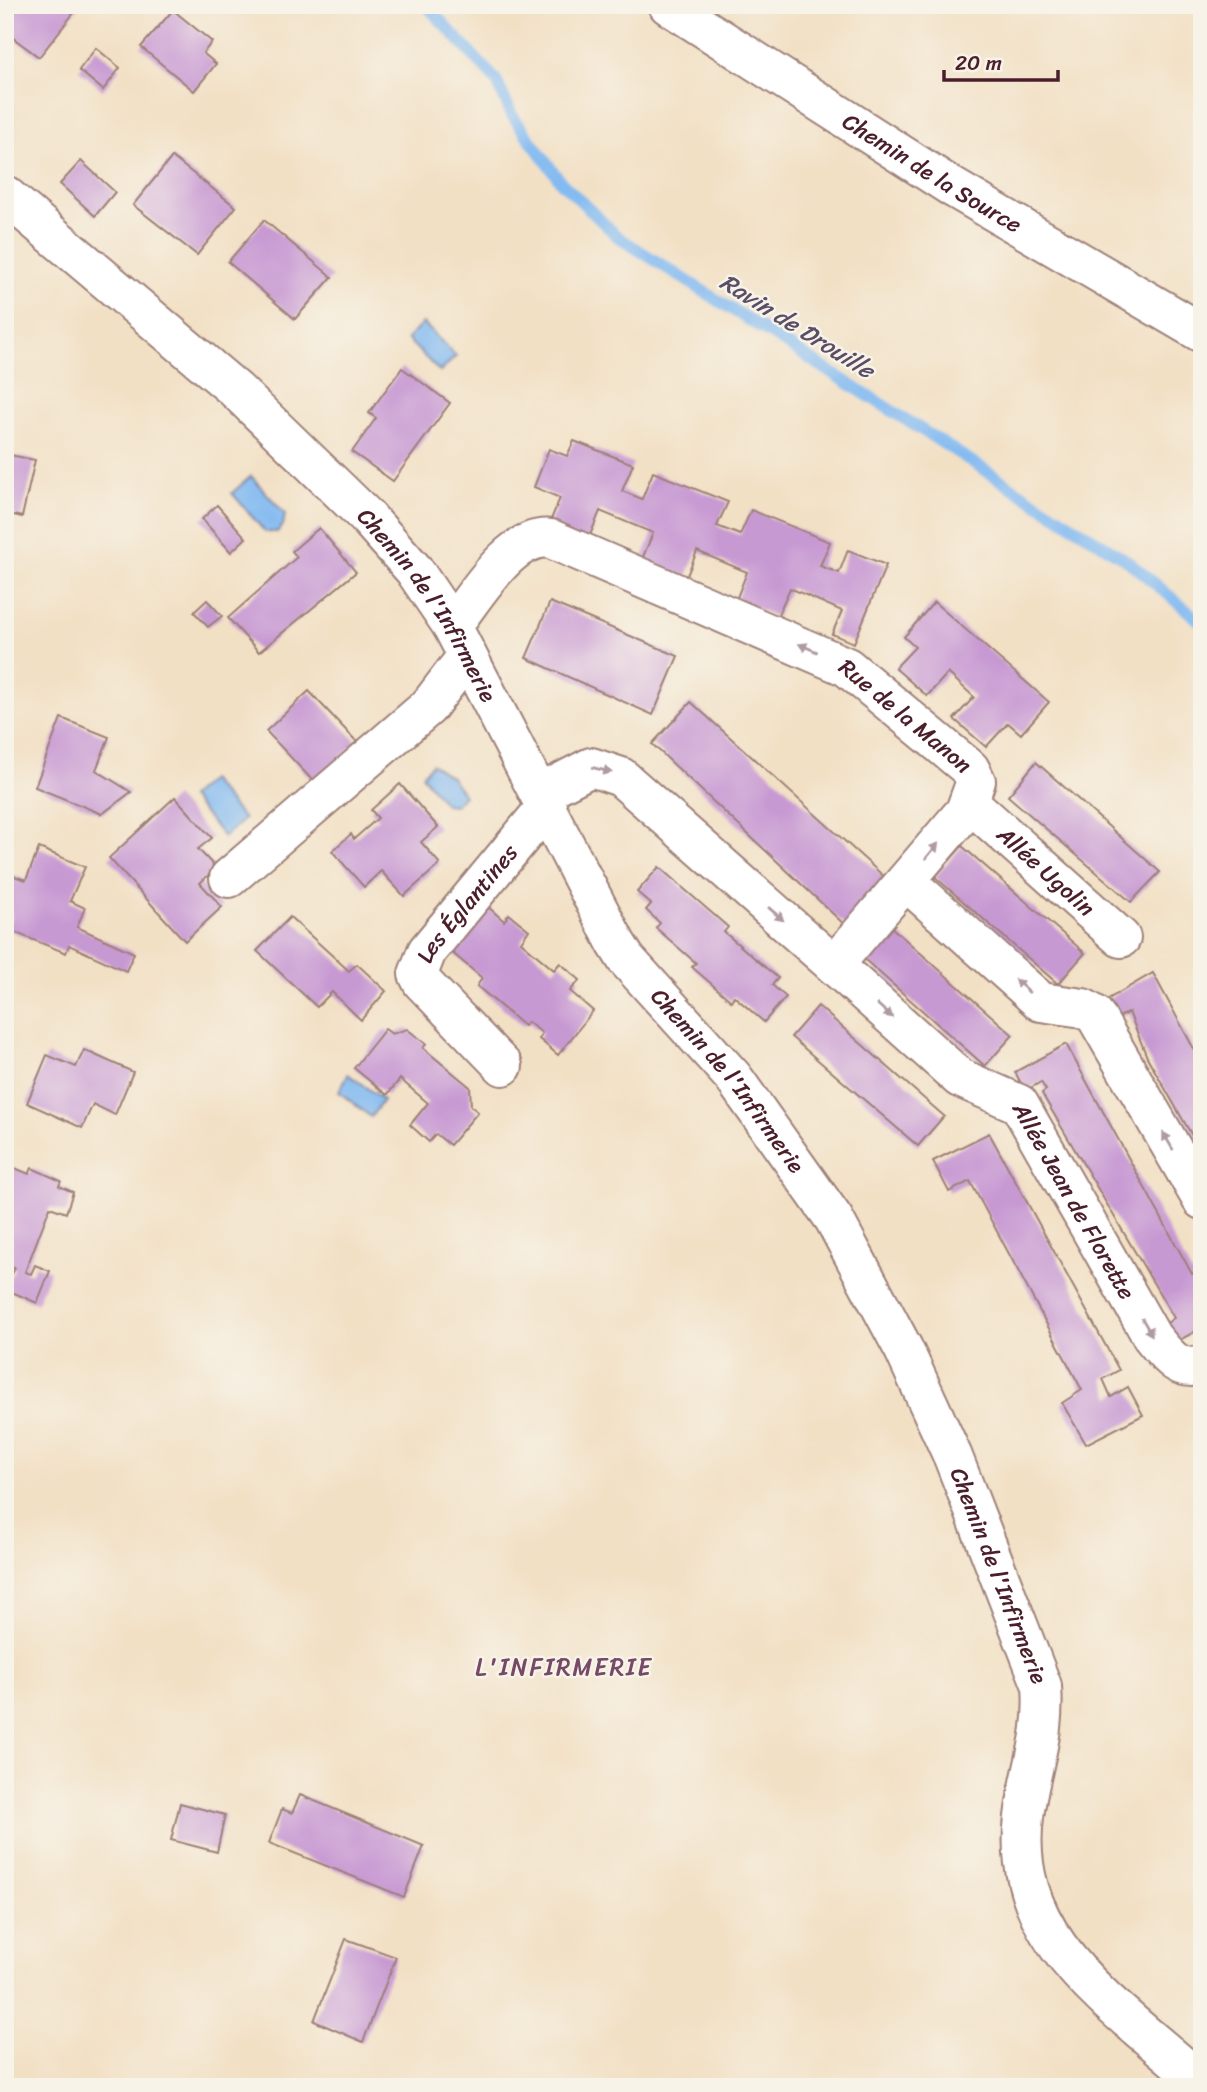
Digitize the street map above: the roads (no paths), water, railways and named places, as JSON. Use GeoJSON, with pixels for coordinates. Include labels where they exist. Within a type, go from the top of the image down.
{"type":"FeatureCollection","features":[{"type":"Feature","properties":{"kind":"street","name":"Chemin de la Source"},"geometry":{"type":"LineString","coordinates":[[668,5],[952,187],[1202,334]]}},
{"type":"Feature","properties":{"kind":"street","name":"Chemin de l'Infirmerie"},"geometry":{"type":"LineString","coordinates":[[5,195],[236,390],[367,517],[414,570],[460,641],[544,799],[616,943],[733,1077],[834,1219],[904,1350],[953,1457],[1042,1686],[1044,1718],[1024,1815],[1022,1854],[1031,1903],[1049,1936],[1077,1972],[1188,2071],[1200,2087]]}},
{"type":"Feature","properties":{"kind":"street","name":"Rue de la Manon"},"geometry":{"type":"LineString","coordinates":[[229,878],[428,707],[460,641],[516,547],[533,539],[562,543],[847,667],[970,769],[976,781],[970,803],[907,882],[834,965]]}},
{"type":"Feature","properties":{"kind":"street"},"geometry":{"type":"LineString","coordinates":[[544,799],[591,767],[621,777],[834,965]]}},
{"type":"Feature","properties":{"kind":"street","name":"Les Églantines"},"geometry":{"type":"LineString","coordinates":[[503,1066],[422,982],[418,974],[427,951],[544,799]]}},
{"type":"Feature","properties":{"kind":"street","name":"Allée Ugolin"},"geometry":{"type":"LineString","coordinates":[[970,803],[1121,938]]}},
{"type":"Feature","properties":{"kind":"street"},"geometry":{"type":"LineString","coordinates":[[907,882],[1041,1002],[1083,1008],[1095,1015],[1202,1200]]}},
{"type":"Feature","properties":{"kind":"street","name":"Allée Jean de Florette"},"geometry":{"type":"LineString","coordinates":[[834,965],[960,1079],[1019,1104],[1152,1337],[1179,1365],[1202,1365]]}},
{"type":"Feature","properties":{"kind":"water"},"geometry":{"type":"Polygon","coordinates":[[[423,323],[456,356],[440,372],[407,339],[423,323]]]}},
{"type":"Feature","properties":{"kind":"water"},"geometry":{"type":"Polygon","coordinates":[[[251,476],[285,514],[283,525],[277,532],[265,532],[232,493],[251,476]]]}},
{"type":"Feature","properties":{"kind":"water"},"geometry":{"type":"Polygon","coordinates":[[[432,764],[451,777],[464,795],[455,805],[445,804],[422,775],[432,764]]]}},
{"type":"Feature","properties":{"kind":"water"},"geometry":{"type":"Polygon","coordinates":[[[210,780],[244,819],[224,837],[190,797],[210,780]]]}},
{"type":"Feature","properties":{"kind":"water"},"geometry":{"type":"Polygon","coordinates":[[[348,1074],[383,1100],[371,1117],[339,1092],[348,1074]]]}},
{"type":"Feature","properties":{"kind":"waterway","name":"Ravin de Drouille"},"geometry":{"type":"LineString","coordinates":[[426,5],[496,80],[512,115],[561,182],[618,237],[1128,561],[1202,623]]}},
{"type":"Feature","properties":{"kind":"district","name":"L'INFIRMERIE"},"geometry":{"type":"Point","coordinates":[564,1667]}}]}
